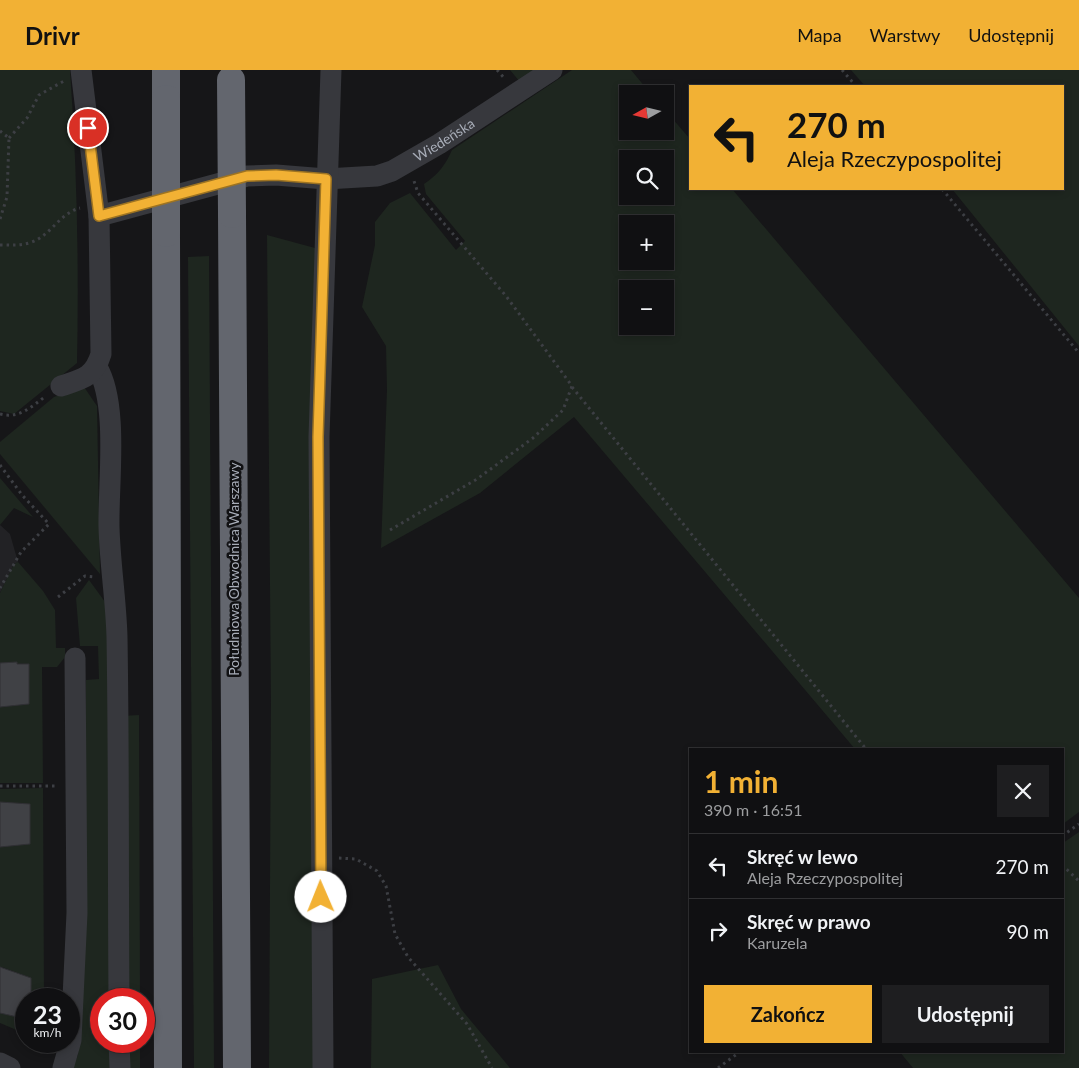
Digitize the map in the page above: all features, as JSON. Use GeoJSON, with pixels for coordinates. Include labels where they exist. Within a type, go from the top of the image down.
{"type":"FeatureCollection","features":[{"type":"Feature","properties":{"kind":"highway"},"geometry":{"type":"LineString","coordinates":[[166,70],[168,1068]]}},
{"type":"Feature","properties":{"kind":"highway","name":"Południowa Obwodnica Warszawy"},"geometry":{"type":"LineString","coordinates":[[231,75],[237,1068]]}},
{"type":"Feature","properties":{"kind":"street"},"geometry":{"type":"LineString","coordinates":[[323,1068],[318,437],[331,70]]}},
{"type":"Feature","properties":{"kind":"street","name":"Wiedeńska"},"geometry":{"type":"LineString","coordinates":[[98,210],[247,176],[276,175],[326,179],[377,176],[410,161],[552,70]]}},
{"type":"Feature","properties":{"kind":"street"},"geometry":{"type":"LineString","coordinates":[[61,386],[78,381],[97,368],[101,354],[98,210],[81,71]]}},
{"type":"Feature","properties":{"kind":"street"},"geometry":{"type":"LineString","coordinates":[[97,368],[103,378],[108,410],[111,470],[109,526],[115,598],[119,988]]}},
{"type":"Feature","properties":{"kind":"street"},"geometry":{"type":"LineString","coordinates":[[63,1068],[70,1040],[77,913],[75,658]]}},
{"type":"Feature","properties":{"kind":"street"},"geometry":{"type":"LineString","coordinates":[[119,1053],[120,1068]]}},
{"type":"Feature","properties":{"kind":"street"},"geometry":{"type":"LineString","coordinates":[[0,1063],[10,1068]]}},
{"type":"Feature","properties":{"kind":"path"},"geometry":{"type":"LineString","coordinates":[[842,70],[855,85]]}},
{"type":"Feature","properties":{"kind":"path"},"geometry":{"type":"LineString","coordinates":[[0,219],[6,197],[9,138],[27,118],[39,95],[81,71]]}},
{"type":"Feature","properties":{"kind":"path"},"geometry":{"type":"LineString","coordinates":[[0,131],[9,138]]}},
{"type":"Feature","properties":{"kind":"path"},"geometry":{"type":"LineString","coordinates":[[410,161],[418,193],[506,296],[572,386],[865,748]]}},
{"type":"Feature","properties":{"kind":"path"},"geometry":{"type":"LineString","coordinates":[[943,190],[1079,353]]}},
{"type":"Feature","properties":{"kind":"path"},"geometry":{"type":"LineString","coordinates":[[0,245],[19,245],[33,242],[75,210],[98,210]]}},
{"type":"Feature","properties":{"kind":"path"},"geometry":{"type":"LineString","coordinates":[[0,414],[8,416],[21,414],[61,386]]}},
{"type":"Feature","properties":{"kind":"path"},"geometry":{"type":"LineString","coordinates":[[390,530],[477,479],[533,438],[563,410],[572,386]]}},
{"type":"Feature","properties":{"kind":"path"},"geometry":{"type":"LineString","coordinates":[[0,465],[22,496],[50,524],[21,552],[0,588]]}},
{"type":"Feature","properties":{"kind":"path"},"geometry":{"type":"LineString","coordinates":[[58,597],[85,576],[98,578],[115,598]]}},
{"type":"Feature","properties":{"kind":"path"},"geometry":{"type":"LineString","coordinates":[[0,786],[43,785]]}},
{"type":"Feature","properties":{"kind":"path"},"geometry":{"type":"LineString","coordinates":[[1064,835],[1079,824]]}},
{"type":"Feature","properties":{"kind":"path"},"geometry":{"type":"LineString","coordinates":[[320,857],[356,859],[377,871],[386,886],[395,934],[408,957],[466,1024],[492,1068]]}},
{"type":"Feature","properties":{"kind":"path"},"geometry":{"type":"LineString","coordinates":[[1064,867],[1079,881]]}},
{"type":"Feature","properties":{"kind":"path"},"geometry":{"type":"LineString","coordinates":[[718,1068],[738,1053]]}},
{"type":"Feature","properties":{"kind":"shaded area"},"geometry":{"type":"Polygon","coordinates":[[[0,70],[70,70],[76,180],[78,253],[77,363],[14,414],[0,411],[0,70]]]}},
{"type":"Feature","properties":{"kind":"shaded area"},"geometry":{"type":"Polygon","coordinates":[[[510,70],[537,70],[520,82],[510,70]]]}},
{"type":"Feature","properties":{"kind":"shaded area"},"geometry":{"type":"Polygon","coordinates":[[[572,70],[631,70],[644,85],[619,85],[619,140],[674,140],[674,120],[689,138],[689,190],[733,190],[1079,598],[1079,812],[1064,823],[1064,748],[854,748],[574,417],[480,493],[381,548],[387,390],[386,346],[362,307],[375,245],[375,222],[390,203],[410,193],[456,250],[465,241],[426,194],[424,184],[441,169],[452,150],[572,70]]]}},
{"type":"Feature","properties":{"kind":"shaded area"},"geometry":{"type":"Polygon","coordinates":[[[851,70],[1079,70],[1079,346],[953,190],[1064,190],[1064,85],[864,85],[851,70]]]}},
{"type":"Feature","properties":{"kind":"shaded area"},"geometry":{"type":"Polygon","coordinates":[[[267,235],[315,248],[315,1068],[269,1068],[271,702],[267,235]]]}},
{"type":"Feature","properties":{"kind":"shaded area"},"geometry":{"type":"Polygon","coordinates":[[[209,256],[214,1068],[194,1068],[188,257],[209,256]]]}},
{"type":"Feature","properties":{"kind":"shaded area"},"geometry":{"type":"Polygon","coordinates":[[[84,387],[97,406],[100,574],[0,454],[0,442],[54,397],[84,387]]]}},
{"type":"Feature","properties":{"kind":"shaded area"},"geometry":{"type":"Polygon","coordinates":[[[0,478],[33,517],[14,508],[0,525],[0,478]]]}},
{"type":"Feature","properties":{"kind":"shaded area"},"geometry":{"type":"Polygon","coordinates":[[[0,525],[10,534],[18,562],[14,564],[0,593],[0,525]]]}},
{"type":"Feature","properties":{"kind":"shaded area"},"geometry":{"type":"Polygon","coordinates":[[[18,562],[43,591],[55,610],[56,648],[65,648],[65,657],[57,667],[42,667],[43,783],[0,783],[0,707],[29,704],[29,664],[0,663],[0,593],[14,564],[18,562]]]}},
{"type":"Feature","properties":{"kind":"shaded area"},"geometry":{"type":"Polygon","coordinates":[[[89,580],[108,606],[113,988],[90,988],[90,1053],[114,1053],[114,1068],[72,1068],[78,1053],[80,1053],[84,904],[86,680],[99,679],[98,646],[80,646],[76,598],[89,580]]]}},
{"type":"Feature","properties":{"kind":"shaded area"},"geometry":{"type":"Polygon","coordinates":[[[139,715],[140,988],[124,988],[122,716],[139,715]]]}},
{"type":"Feature","properties":{"kind":"shaded area"},"geometry":{"type":"Polygon","coordinates":[[[43,788],[44,988],[31,988],[31,978],[2,967],[0,969],[0,847],[30,844],[30,804],[0,802],[0,789],[43,788]]]}},
{"type":"Feature","properties":{"kind":"shaded area"},"geometry":{"type":"Polygon","coordinates":[[[1079,832],[1079,1068],[913,1068],[901,1053],[1064,1053],[1064,842],[1079,832]]]}},
{"type":"Feature","properties":{"kind":"shaded area"},"geometry":{"type":"Polygon","coordinates":[[[438,965],[461,1009],[510,1068],[371,1068],[372,979],[438,965]]]}},
{"type":"Feature","properties":{"kind":"shaded area"},"geometry":{"type":"Polygon","coordinates":[[[0,1013],[15,1016],[15,1029],[0,1023],[0,1013]]]}},
{"type":"Feature","properties":{"kind":"shaded area"},"geometry":{"type":"Polygon","coordinates":[[[124,1053],[140,1053],[140,1068],[125,1068],[124,1053]]]}},
{"type":"Feature","properties":{"kind":"building"},"geometry":{"type":"Polygon","coordinates":[[[17,662],[17,664],[29,664],[29,704],[0,707],[0,663],[17,662]]]}},
{"type":"Feature","properties":{"kind":"building"},"geometry":{"type":"Polygon","coordinates":[[[0,802],[30,804],[30,844],[0,847],[0,802]]]}},
{"type":"Feature","properties":{"kind":"building"},"geometry":{"type":"Polygon","coordinates":[[[0,967],[31,978],[31,988],[15,988],[15,1016],[0,1013],[0,967]]]}},
{"type":"Feature","properties":{"kind":"route"},"geometry":{"type":"LineString","coordinates":[[88,128],[99,216],[247,176],[276,175],[326,179],[318,437],[321,897]]}}]}
